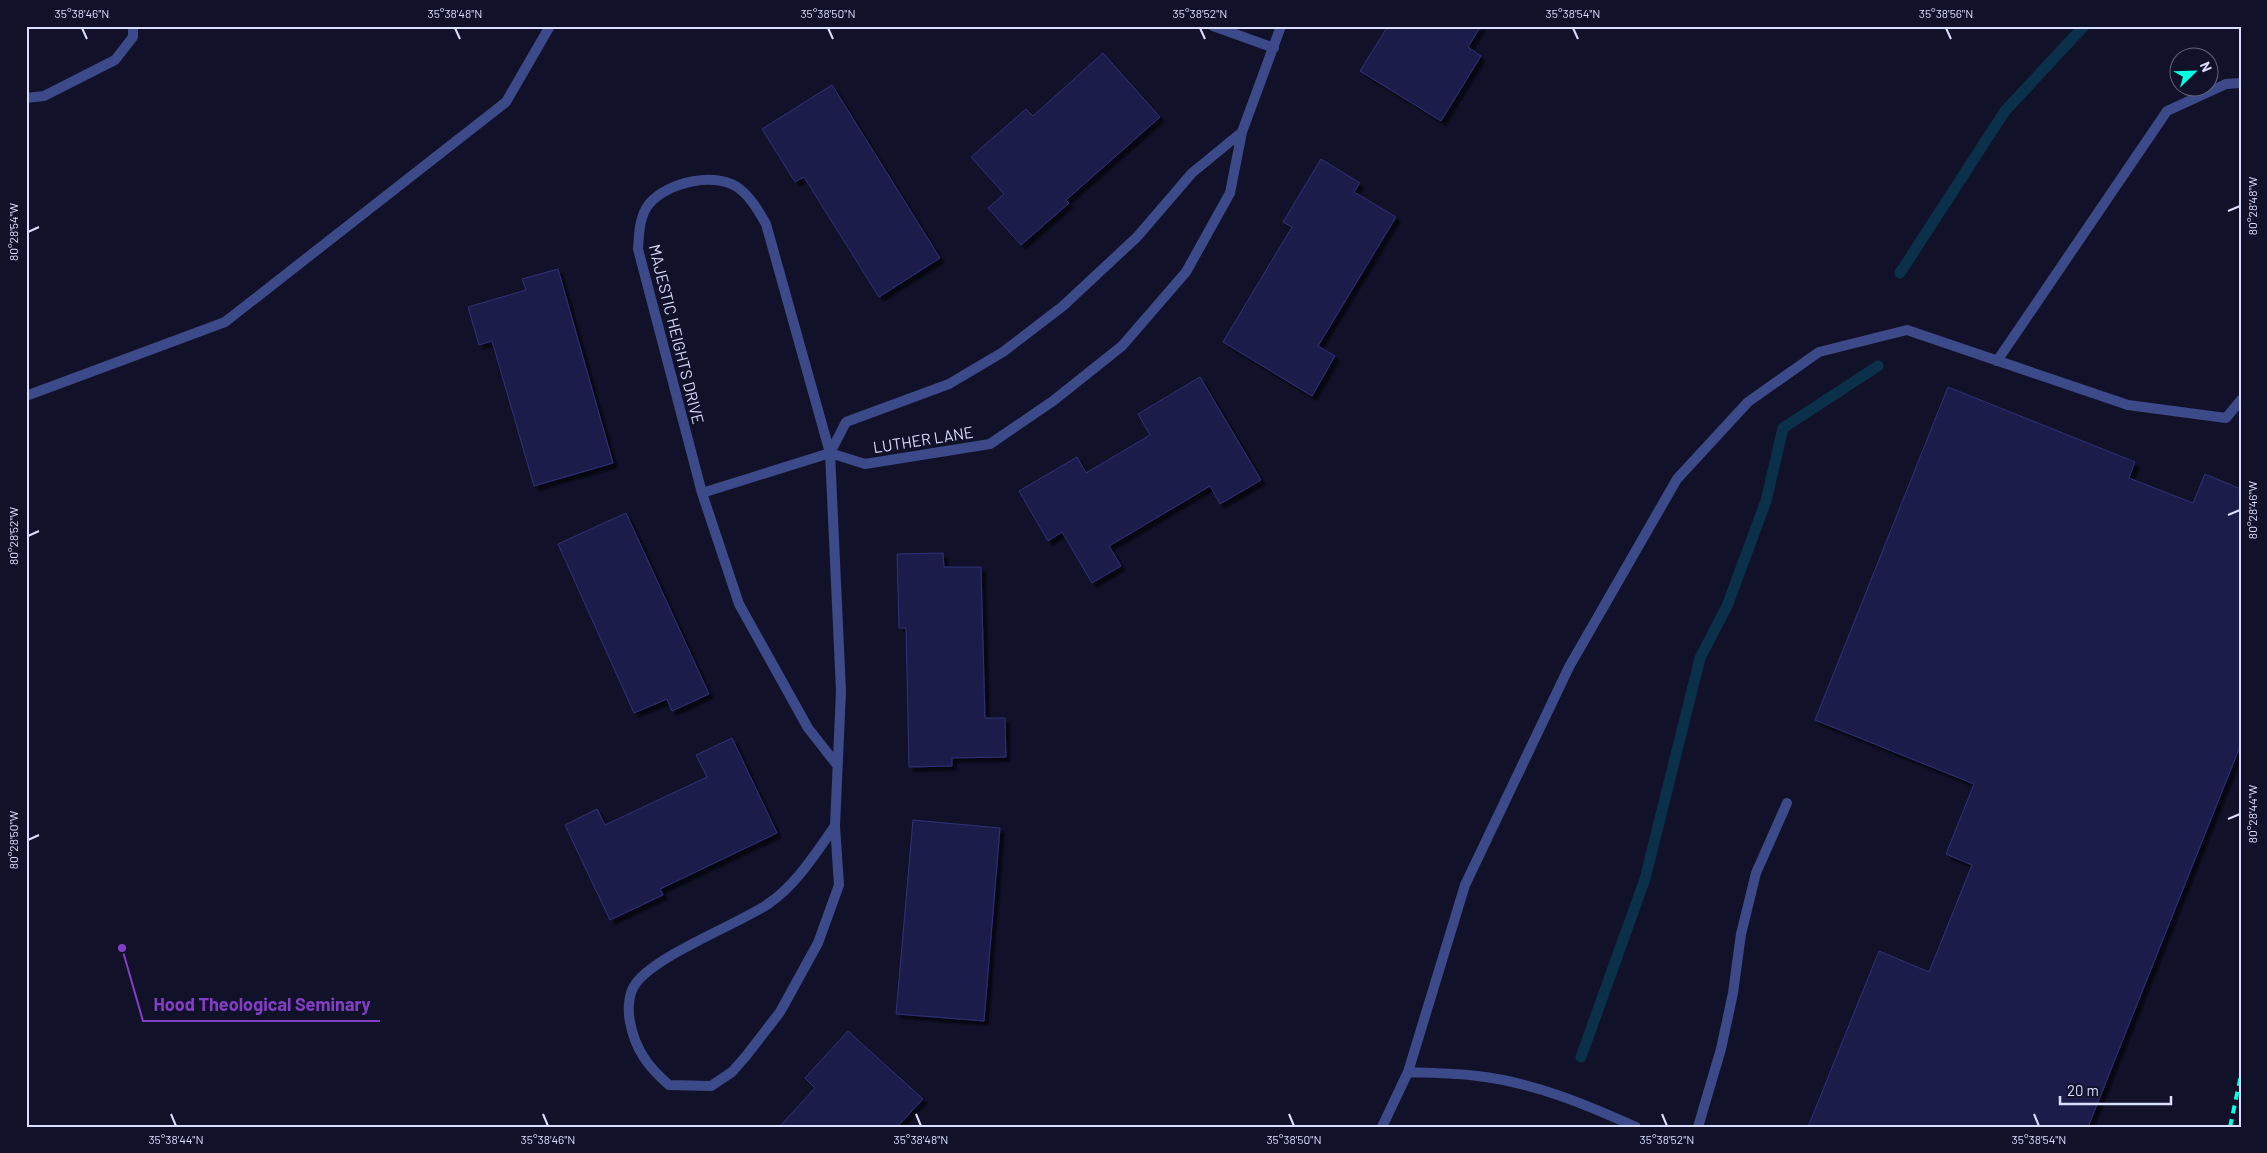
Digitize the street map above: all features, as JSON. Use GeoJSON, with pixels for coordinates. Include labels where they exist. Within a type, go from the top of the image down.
{"type":"FeatureCollection","features":[{"type":"Feature","properties":{"kind":"street"},"geometry":{"type":"LineString","coordinates":[[26,98],[44,96],[115,60],[133,37],[134,26]]}},
{"type":"Feature","properties":{"kind":"street"},"geometry":{"type":"LineString","coordinates":[[26,396],[226,322],[506,102],[550,26]]}},
{"type":"Feature","properties":{"kind":"street"},"geometry":{"type":"LineString","coordinates":[[1213,26],[1274,48]]}},
{"type":"Feature","properties":{"kind":"street","name":"LUTHER LANE"},"geometry":{"type":"LineString","coordinates":[[1242,132],[1192,173],[1137,237],[1063,306],[1003,352],[949,384],[846,422],[830,453],[865,464],[990,444],[1053,401],[1122,346],[1186,272],[1230,193],[1242,132],[1281,26]]}},
{"type":"Feature","properties":{"kind":"street"},"geometry":{"type":"LineString","coordinates":[[1997,361],[2168,111],[2226,84],[2241,83]]}},
{"type":"Feature","properties":{"kind":"street","name":"MAJESTIC HEIGHTS DRIVE"},"geometry":{"type":"LineString","coordinates":[[835,826],[799,876],[769,903],[650,968],[633,988],[628,1011],[632,1034],[640,1054],[654,1072],[669,1085],[711,1086],[732,1072],[780,1012],[818,943],[839,885],[835,826],[841,691],[830,453],[766,224],[753,203],[740,188],[712,179],[680,184],[662,193],[649,204],[640,224],[638,249],[702,493],[739,604],[808,728],[837,765]]}},
{"type":"Feature","properties":{"kind":"street"},"geometry":{"type":"LineString","coordinates":[[1382,1127],[1408,1072],[1465,885],[1569,667],[1677,479],[1748,402],[1819,352],[1907,330],[2128,405],[2226,418],[2241,400]]}},
{"type":"Feature","properties":{"kind":"street"},"geometry":{"type":"LineString","coordinates":[[702,493],[830,453]]}},
{"type":"Feature","properties":{"kind":"street"},"geometry":{"type":"LineString","coordinates":[[1698,1127],[1721,1050],[1733,993],[1741,934],[1756,873],[1787,803]]}},
{"type":"Feature","properties":{"kind":"street"},"geometry":{"type":"LineString","coordinates":[[1408,1072],[1477,1076],[1529,1086],[1598,1110],[1636,1127]]}},
{"type":"Feature","properties":{"kind":"building"},"geometry":{"type":"Polygon","coordinates":[[[1388,26],[1481,26],[1468,47],[1481,56],[1441,121],[1360,71],[1388,26]]]}},
{"type":"Feature","properties":{"kind":"building"},"geometry":{"type":"Polygon","coordinates":[[[1103,53],[1160,117],[1066,200],[1069,203],[1021,245],[988,208],[1004,194],[971,157],[1026,109],[1033,116],[1103,53]]]}},
{"type":"Feature","properties":{"kind":"building"},"geometry":{"type":"Polygon","coordinates":[[[832,85],[940,258],[879,297],[804,177],[795,182],[762,129],[832,85]]]}},
{"type":"Feature","properties":{"kind":"building"},"geometry":{"type":"Polygon","coordinates":[[[1321,159],[1360,183],[1354,192],[1396,217],[1318,346],[1335,356],[1312,396],[1223,342],[1292,227],[1283,222],[1321,159]]]}},
{"type":"Feature","properties":{"kind":"building"},"geometry":{"type":"Polygon","coordinates":[[[558,269],[613,463],[534,486],[492,341],[479,345],[468,307],[526,290],[522,279],[558,269]]]}},
{"type":"Feature","properties":{"kind":"building"},"geometry":{"type":"Polygon","coordinates":[[[1200,377],[1261,480],[1220,504],[1210,486],[1109,546],[1121,566],[1092,583],[1062,532],[1048,541],[1019,491],[1077,457],[1086,473],[1150,435],[1138,414],[1200,377]]]}},
{"type":"Feature","properties":{"kind":"building"},"geometry":{"type":"Polygon","coordinates":[[[1948,387],[2135,462],[2129,478],[2193,503],[2205,474],[2241,489],[2241,744],[2088,1127],[1808,1127],[1879,951],[1929,972],[1972,865],[1946,854],[1974,784],[1815,720],[1948,387]]]}},
{"type":"Feature","properties":{"kind":"building"},"geometry":{"type":"Polygon","coordinates":[[[626,513],[709,694],[672,711],[667,699],[634,713],[558,544],[626,513]]]}},
{"type":"Feature","properties":{"kind":"building"},"geometry":{"type":"Polygon","coordinates":[[[943,553],[944,567],[981,567],[985,718],[1005,718],[1006,757],[952,758],[952,766],[909,767],[906,628],[899,628],[897,554],[943,553]]]}},
{"type":"Feature","properties":{"kind":"building"},"geometry":{"type":"Polygon","coordinates":[[[732,738],[777,833],[660,889],[663,895],[610,920],[565,825],[597,809],[605,825],[707,777],[696,755],[732,738]]]}},
{"type":"Feature","properties":{"kind":"building"},"geometry":{"type":"Polygon","coordinates":[[[913,820],[1000,828],[984,1021],[896,1014],[913,820]]]}},
{"type":"Feature","properties":{"kind":"building"},"geometry":{"type":"Polygon","coordinates":[[[848,1031],[923,1099],[897,1127],[779,1127],[815,1088],[805,1078],[848,1031]]]}},
{"type":"Feature","properties":{"kind":"waterway"},"geometry":{"type":"LineString","coordinates":[[1900,273],[2005,111],[2084,26]]}},
{"type":"Feature","properties":{"kind":"waterway"},"geometry":{"type":"LineString","coordinates":[[1581,1057],[1645,879],[1700,658],[1727,606],[1766,501],[1783,428],[1878,366]]}},
{"type":"Feature","properties":{"kind":"railway"},"geometry":{"type":"LineString","coordinates":[[2230,1127],[2241,1075]]}},
{"type":"Feature","properties":{"kind":"place","name":"Hood Theological Seminary"},"geometry":{"type":"Point","coordinates":[122,948]}}]}
